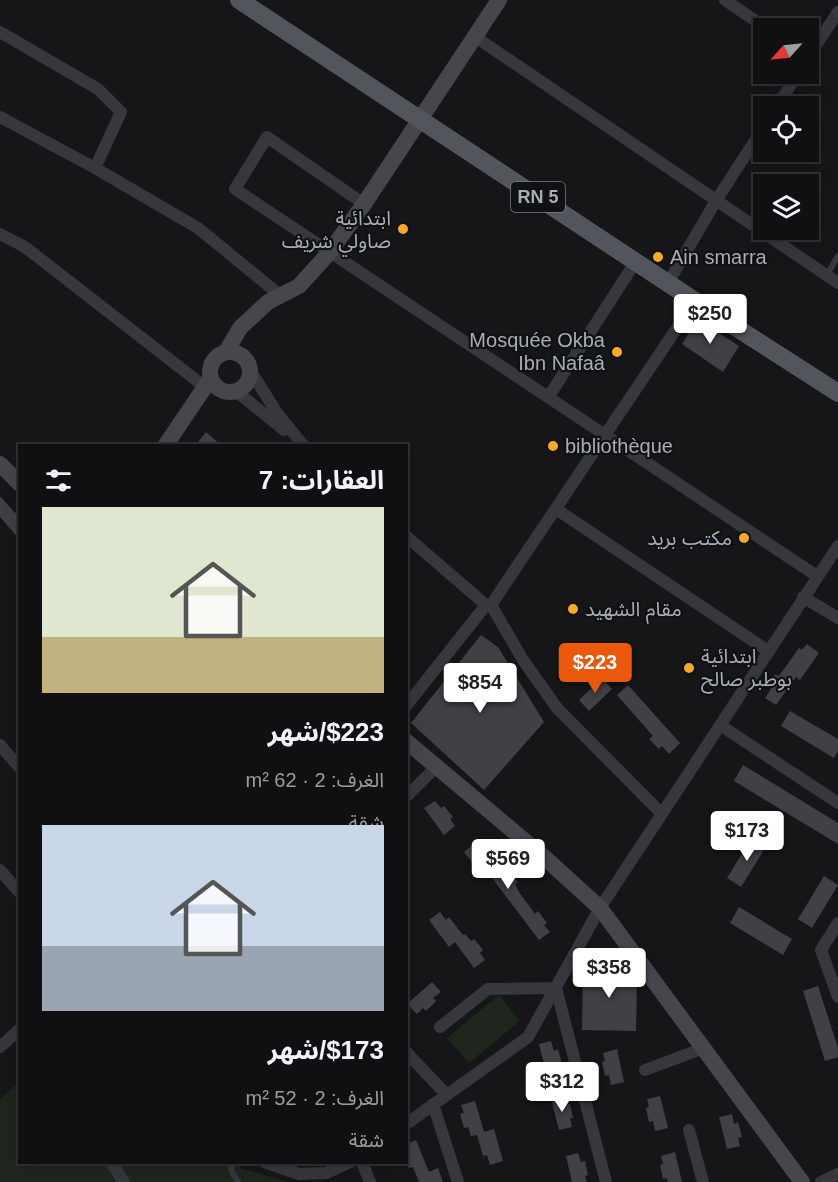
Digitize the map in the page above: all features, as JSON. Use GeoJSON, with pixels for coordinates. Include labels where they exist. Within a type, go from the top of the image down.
{"type":"FeatureCollection","features":[{"type":"Feature","properties":{"kind":"main road","name":"RN 5"},"geometry":{"type":"LineString","coordinates":[[239,0],[838,393]]}},
{"type":"Feature","properties":{"kind":"street"},"geometry":{"type":"LineString","coordinates":[[218,387],[210,372],[214,359],[226,352],[240,328],[268,302],[299,286],[329,253],[499,0]]}},
{"type":"Feature","properties":{"kind":"street"},"geometry":{"type":"LineString","coordinates":[[725,0],[753,19]]}},
{"type":"Feature","properties":{"kind":"street"},"geometry":{"type":"LineString","coordinates":[[819,42],[836,20]]}},
{"type":"Feature","properties":{"kind":"street"},"geometry":{"type":"LineString","coordinates":[[0,32],[98,89],[121,112],[95,168]]}},
{"type":"Feature","properties":{"kind":"street"},"geometry":{"type":"LineString","coordinates":[[474,36],[838,283]]}},
{"type":"Feature","properties":{"kind":"street"},"geometry":{"type":"LineString","coordinates":[[0,117],[95,168],[198,228],[281,296]]}},
{"type":"Feature","properties":{"kind":"street"},"geometry":{"type":"LineString","coordinates":[[364,204],[267,137],[235,189],[817,576]]}},
{"type":"Feature","properties":{"kind":"street"},"geometry":{"type":"LineString","coordinates":[[668,283],[717,199],[753,144]]}},
{"type":"Feature","properties":{"kind":"street"},"geometry":{"type":"LineString","coordinates":[[0,234],[25,247],[218,387],[301,444]]}},
{"type":"Feature","properties":{"kind":"street"},"geometry":{"type":"LineString","coordinates":[[549,396],[636,261]]}},
{"type":"Feature","properties":{"kind":"street"},"geometry":{"type":"LineString","coordinates":[[408,704],[488,605],[556,509],[695,301]]}},
{"type":"Feature","properties":{"kind":"street"},"geometry":{"type":"LineString","coordinates":[[226,352],[233,352],[245,358],[277,413],[302,444]]}},
{"type":"Feature","properties":{"kind":"street"},"geometry":{"type":"LineString","coordinates":[[166,444],[187,412],[218,387],[241,389],[248,381],[250,370]]}},
{"type":"Feature","properties":{"kind":"street"},"geometry":{"type":"LineString","coordinates":[[0,464],[18,482]]}},
{"type":"Feature","properties":{"kind":"street"},"geometry":{"type":"LineString","coordinates":[[556,509],[768,651]]}},
{"type":"Feature","properties":{"kind":"street"},"geometry":{"type":"LineString","coordinates":[[408,538],[488,605],[557,708],[662,814]]}},
{"type":"Feature","properties":{"kind":"street"},"geometry":{"type":"LineString","coordinates":[[408,1123],[528,1036],[600,908],[838,546]]}},
{"type":"Feature","properties":{"kind":"street"},"geometry":{"type":"LineString","coordinates":[[803,597],[838,618]]}},
{"type":"Feature","properties":{"kind":"street"},"geometry":{"type":"LineString","coordinates":[[720,725],[838,803]]}},
{"type":"Feature","properties":{"kind":"street"},"geometry":{"type":"LineString","coordinates":[[408,743],[544,857],[600,908],[802,1182]]}},
{"type":"Feature","properties":{"kind":"street"},"geometry":{"type":"LineString","coordinates":[[0,745],[18,766]]}},
{"type":"Feature","properties":{"kind":"street"},"geometry":{"type":"LineString","coordinates":[[408,796],[437,766]]}},
{"type":"Feature","properties":{"kind":"street"},"geometry":{"type":"LineString","coordinates":[[0,870],[18,891]]}},
{"type":"Feature","properties":{"kind":"street"},"geometry":{"type":"LineString","coordinates":[[838,923],[821,950],[838,997]]}},
{"type":"Feature","properties":{"kind":"street"},"geometry":{"type":"LineString","coordinates":[[440,1028],[488,989],[556,988]]}},
{"type":"Feature","properties":{"kind":"street"},"geometry":{"type":"LineString","coordinates":[[556,988],[606,1182]]}},
{"type":"Feature","properties":{"kind":"street"},"geometry":{"type":"LineString","coordinates":[[0,1047],[18,1031]]}},
{"type":"Feature","properties":{"kind":"street"},"geometry":{"type":"LineString","coordinates":[[645,1070],[704,1048]]}},
{"type":"Feature","properties":{"kind":"street"},"geometry":{"type":"LineString","coordinates":[[408,1054],[446,1094]]}},
{"type":"Feature","properties":{"kind":"street"},"geometry":{"type":"LineString","coordinates":[[433,1104],[458,1182]]}},
{"type":"Feature","properties":{"kind":"street"},"geometry":{"type":"LineString","coordinates":[[689,1130],[704,1182]]}},
{"type":"Feature","properties":{"kind":"street"},"geometry":{"type":"LineString","coordinates":[[112,1164],[123,1182]]}},
{"type":"Feature","properties":{"kind":"street"},"geometry":{"type":"LineString","coordinates":[[270,1164],[299,1174],[326,1173],[346,1164]]}},
{"type":"Feature","properties":{"kind":"street"},"geometry":{"type":"LineString","coordinates":[[363,1164],[370,1182]]}},
{"type":"Feature","properties":{"kind":"street"},"geometry":{"type":"LineString","coordinates":[[822,1182],[838,1174]]}},
{"type":"Feature","properties":{"kind":"lane"},"geometry":{"type":"LineString","coordinates":[[826,275],[838,256]]}},
{"type":"Feature","properties":{"kind":"lane"},"geometry":{"type":"LineString","coordinates":[[232,1164],[231,1170],[238,1182]]}},
{"type":"Feature","properties":{"kind":"shaded area"},"geometry":{"type":"Polygon","coordinates":[[[499,995],[520,1021],[469,1063],[447,1038],[499,995]]]}},
{"type":"Feature","properties":{"kind":"shaded area"},"geometry":{"type":"Polygon","coordinates":[[[18,1083],[18,1164],[237,1164],[241,1168],[288,1182],[0,1182],[0,1099],[18,1083]]]}},
{"type":"Feature","properties":{"kind":"building"},"geometry":{"type":"Polygon","coordinates":[[[697,319],[739,346],[723,372],[682,344],[697,319]]]}},
{"type":"Feature","properties":{"kind":"building"},"geometry":{"type":"Polygon","coordinates":[[[206,432],[220,444],[197,444],[206,432]]]}},
{"type":"Feature","properties":{"kind":"building"},"geometry":{"type":"Polygon","coordinates":[[[0,496],[15,513],[18,511],[18,538],[0,517],[0,496]]]}},
{"type":"Feature","properties":{"kind":"building"},"geometry":{"type":"Polygon","coordinates":[[[481,635],[498,647],[544,722],[484,790],[411,723],[481,635]]]}},
{"type":"Feature","properties":{"kind":"building"},"geometry":{"type":"Polygon","coordinates":[[[807,644],[819,653],[800,680],[796,677],[776,705],[765,698],[771,689],[767,686],[775,674],[779,676],[799,648],[802,650],[807,644]]]}},
{"type":"Feature","properties":{"kind":"building"},"geometry":{"type":"Polygon","coordinates":[[[602,678],[612,689],[589,711],[579,700],[602,678]]]}},
{"type":"Feature","properties":{"kind":"building"},"geometry":{"type":"Polygon","coordinates":[[[628,685],[680,743],[669,754],[662,746],[659,749],[649,739],[653,736],[617,695],[628,685]]]}},
{"type":"Feature","properties":{"kind":"building"},"geometry":{"type":"Polygon","coordinates":[[[790,711],[838,739],[838,751],[834,758],[781,726],[790,711]]]}},
{"type":"Feature","properties":{"kind":"building"},"geometry":{"type":"Polygon","coordinates":[[[743,765],[838,823],[838,844],[734,781],[743,765]]]}},
{"type":"Feature","properties":{"kind":"building"},"geometry":{"type":"Polygon","coordinates":[[[435,801],[441,808],[444,806],[453,817],[450,819],[455,826],[444,835],[424,808],[435,801]]]}},
{"type":"Feature","properties":{"kind":"building"},"geometry":{"type":"Polygon","coordinates":[[[753,836],[767,845],[741,887],[727,878],[753,836]]]}},
{"type":"Feature","properties":{"kind":"building"},"geometry":{"type":"Polygon","coordinates":[[[474,844],[480,852],[484,849],[497,867],[500,866],[506,873],[509,871],[518,882],[515,884],[519,892],[535,914],[538,911],[547,923],[544,925],[550,932],[539,940],[489,874],[484,878],[464,852],[474,844]]]}},
{"type":"Feature","properties":{"kind":"building"},"geometry":{"type":"Polygon","coordinates":[[[824,876],[838,885],[812,928],[798,919],[824,876]]]}},
{"type":"Feature","properties":{"kind":"building"},"geometry":{"type":"Polygon","coordinates":[[[739,907],[792,939],[783,955],[730,923],[739,907]]]}},
{"type":"Feature","properties":{"kind":"building"},"geometry":{"type":"Polygon","coordinates":[[[440,912],[446,920],[449,917],[463,935],[465,934],[471,941],[474,939],[483,950],[480,953],[485,960],[474,968],[455,942],[449,947],[429,920],[440,912]]]}},
{"type":"Feature","properties":{"kind":"building"},"geometry":{"type":"Polygon","coordinates":[[[583,968],[631,968],[637,976],[636,1031],[582,1030],[583,968]]]}},
{"type":"Feature","properties":{"kind":"building"},"geometry":{"type":"Polygon","coordinates":[[[432,982],[441,992],[433,998],[436,1001],[426,1011],[423,1008],[417,1014],[408,1003],[432,982]]]}},
{"type":"Feature","properties":{"kind":"building"},"geometry":{"type":"Polygon","coordinates":[[[818,986],[838,1048],[838,1057],[825,1061],[803,991],[818,986]]]}},
{"type":"Feature","properties":{"kind":"building"},"geometry":{"type":"Polygon","coordinates":[[[551,1041],[554,1051],[558,1049],[562,1064],[558,1065],[560,1073],[547,1076],[539,1044],[551,1041]]]}},
{"type":"Feature","properties":{"kind":"building"},"geometry":{"type":"Polygon","coordinates":[[[617,1049],[624,1082],[611,1085],[609,1075],[605,1076],[603,1053],[617,1049]]]}},
{"type":"Feature","properties":{"kind":"building"},"geometry":{"type":"Polygon","coordinates":[[[563,1095],[566,1105],[570,1104],[572,1127],[559,1130],[551,1098],[563,1095]]]}},
{"type":"Feature","properties":{"kind":"building"},"geometry":{"type":"Polygon","coordinates":[[[660,1096],[668,1128],[655,1131],[653,1121],[649,1122],[647,1099],[660,1096]]]}},
{"type":"Feature","properties":{"kind":"building"},"geometry":{"type":"Polygon","coordinates":[[[475,1101],[484,1132],[494,1129],[503,1161],[490,1165],[487,1155],[483,1156],[477,1135],[471,1136],[468,1127],[464,1128],[460,1114],[464,1113],[461,1105],[475,1101]]]}},
{"type":"Feature","properties":{"kind":"building"},"geometry":{"type":"Polygon","coordinates":[[[732,1114],[734,1124],[738,1122],[742,1137],[738,1138],[740,1146],[727,1149],[719,1117],[732,1114]]]}},
{"type":"Feature","properties":{"kind":"building"},"geometry":{"type":"Polygon","coordinates":[[[416,1140],[429,1172],[438,1168],[443,1182],[419,1182],[413,1167],[409,1168],[407,1164],[408,1143],[416,1140]]]}},
{"type":"Feature","properties":{"kind":"building"},"geometry":{"type":"Polygon","coordinates":[[[675,1152],[682,1182],[668,1182],[667,1178],[663,1179],[661,1156],[675,1152]]]}},
{"type":"Feature","properties":{"kind":"building"},"geometry":{"type":"Polygon","coordinates":[[[578,1153],[581,1162],[585,1161],[587,1182],[572,1182],[566,1156],[578,1153]]]}},
{"type":"Feature","properties":{"kind":"place","name":"ابتدائية صاولي شريف"},"geometry":{"type":"Point","coordinates":[403,229]}},
{"type":"Feature","properties":{"kind":"place","name":"Ain smarra"},"geometry":{"type":"Point","coordinates":[658,257]}},
{"type":"Feature","properties":{"kind":"place","name":"Mosquée Okba Ibn Nafaâ"},"geometry":{"type":"Point","coordinates":[617,352]}},
{"type":"Feature","properties":{"kind":"place","name":"bibliothèque"},"geometry":{"type":"Point","coordinates":[553,446]}},
{"type":"Feature","properties":{"kind":"place","name":"مكتب بريد"},"geometry":{"type":"Point","coordinates":[744,538]}},
{"type":"Feature","properties":{"kind":"place","name":"مقام الشهيد"},"geometry":{"type":"Point","coordinates":[573,609]}},
{"type":"Feature","properties":{"kind":"place","name":"ابتدائية بوطبر صالح"},"geometry":{"type":"Point","coordinates":[689,668]}}]}
